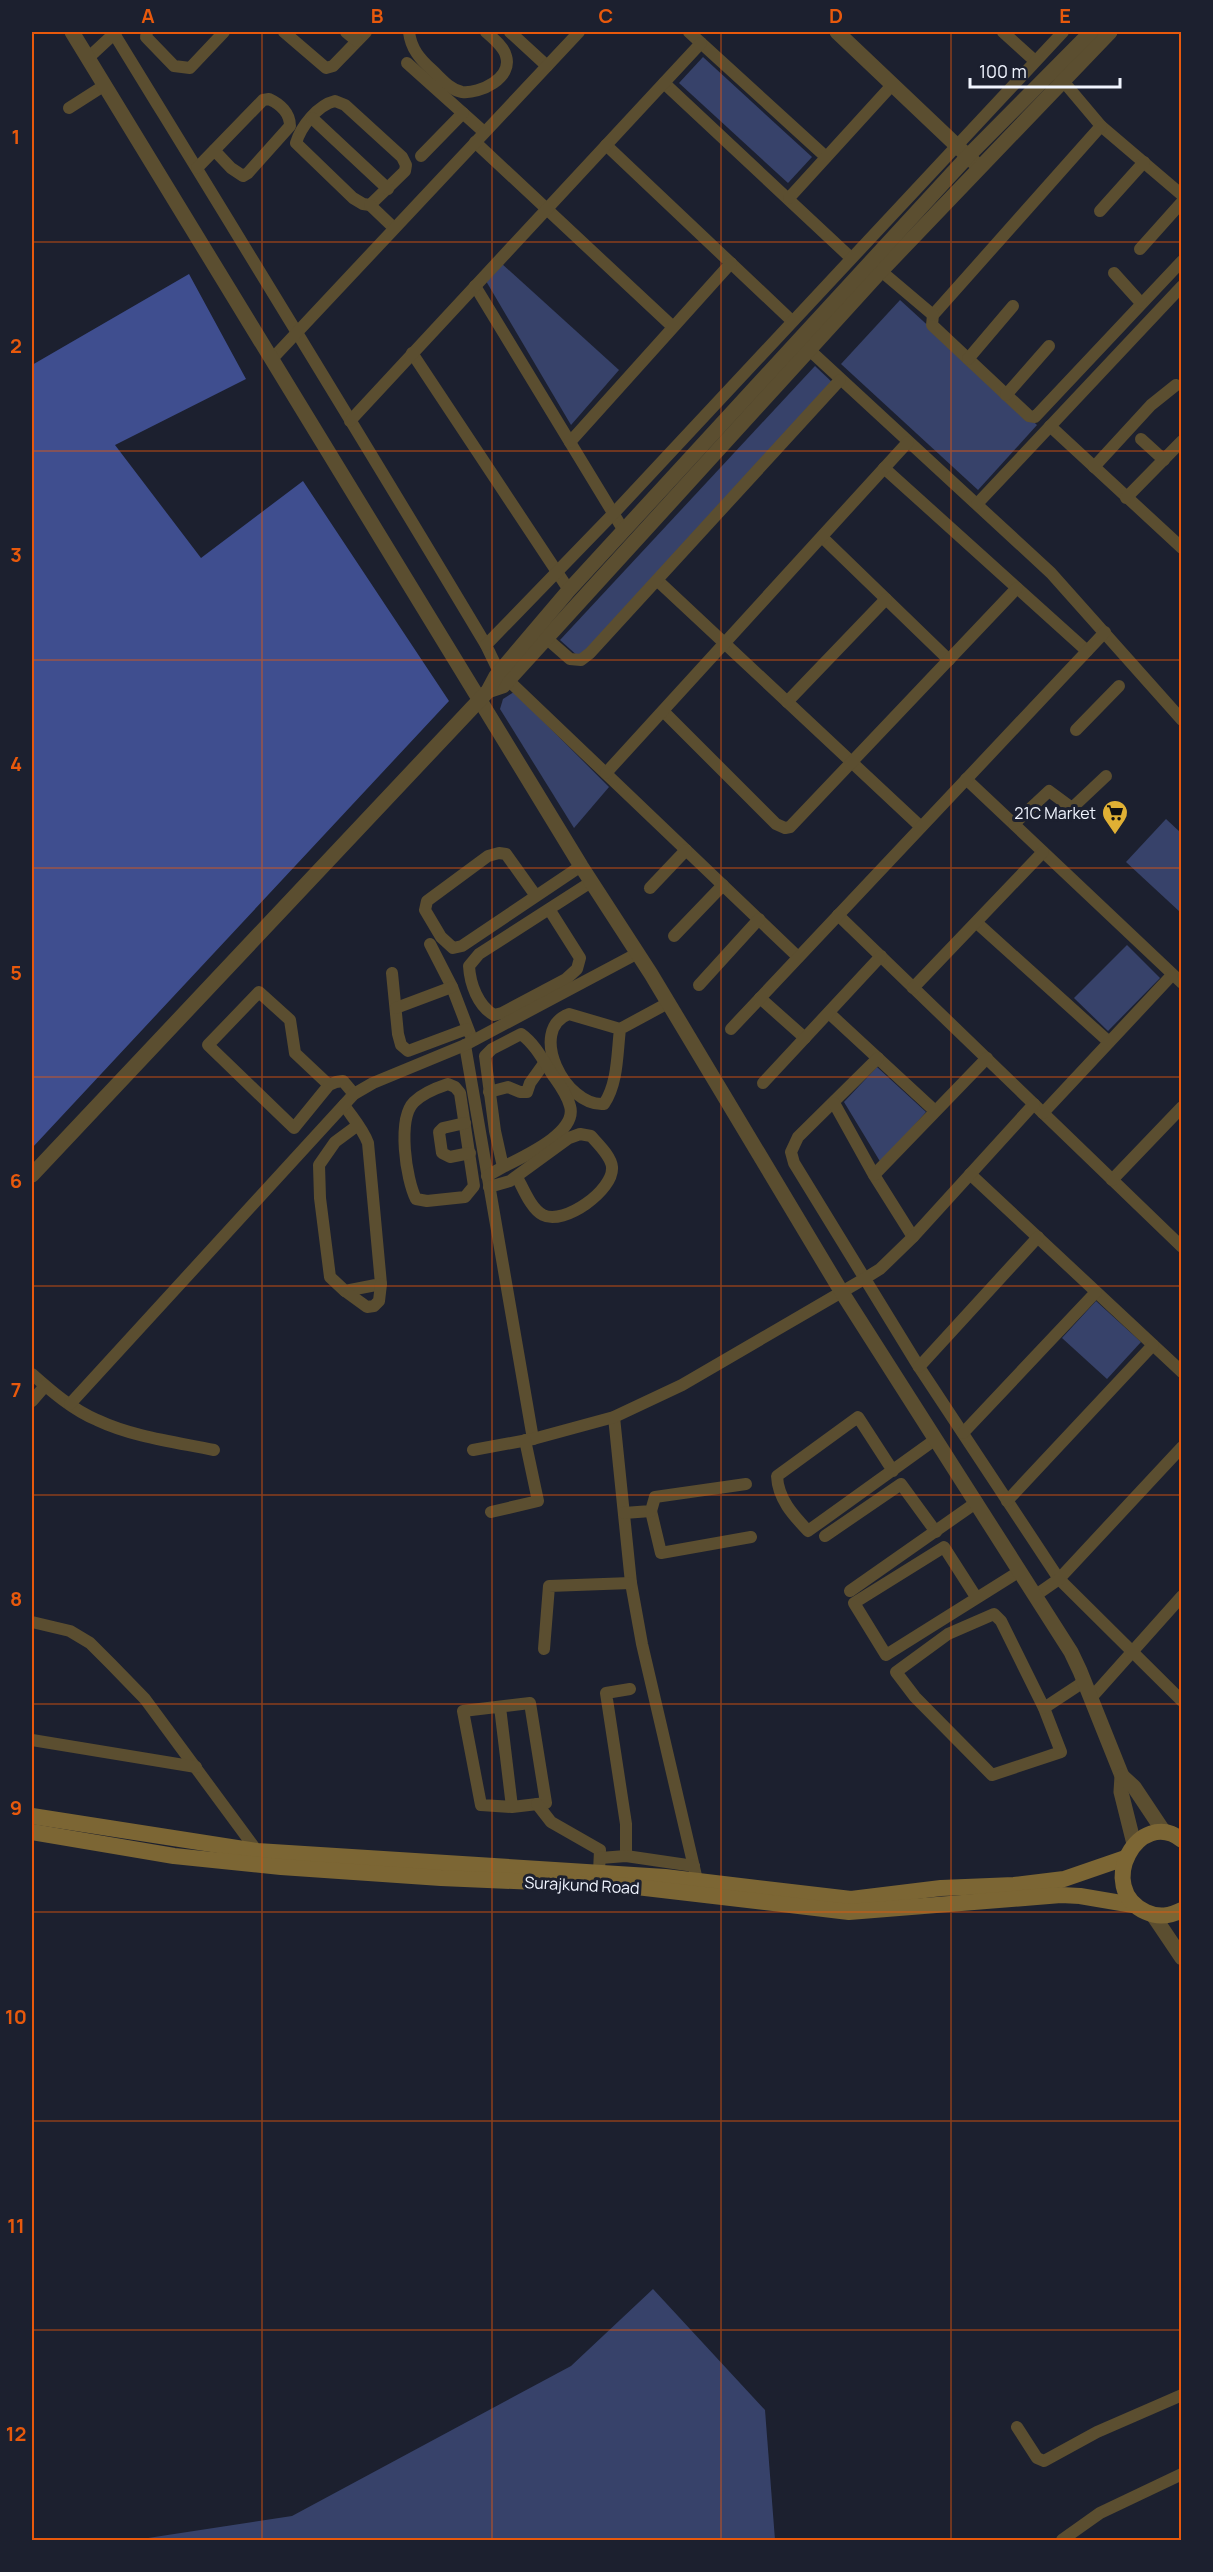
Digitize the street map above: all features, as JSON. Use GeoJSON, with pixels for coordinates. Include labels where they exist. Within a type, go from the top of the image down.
{"type":"FeatureCollection","features":[{"type":"Feature","properties":{"kind":"main road","name":"Surajkund Road"},"geometry":{"type":"LineString","coordinates":[[32,1816],[257,1851],[599,1865],[696,1873],[862,1900],[941,1888],[1014,1885],[1064,1879],[1130,1851],[1148,1835],[1174,1833]]}},
{"type":"Feature","properties":{"kind":"main road","name":"Surajkund Road"},"geometry":{"type":"LineString","coordinates":[[32,1832],[174,1856],[281,1867],[441,1878],[628,1886],[849,1912],[1061,1895],[1133,1905],[1153,1915]]}},
{"type":"Feature","properties":{"kind":"main road"},"geometry":{"type":"LineString","coordinates":[[1130,1851],[1123,1880],[1125,1890],[1133,1905]]}},
{"type":"Feature","properties":{"kind":"main road"},"geometry":{"type":"LineString","coordinates":[[1153,1915],[1172,1915],[1182,1910]]}},
{"type":"Feature","properties":{"kind":"street"},"geometry":{"type":"LineString","coordinates":[[72,32],[272,359],[483,696],[581,866],[638,953],[841,1291],[978,1502],[1071,1652],[1085,1681],[1122,1776],[1121,1792],[1130,1851]]}},
{"type":"Feature","properties":{"kind":"street"},"geometry":{"type":"LineString","coordinates":[[88,58],[115,32],[504,676],[798,957]]}},
{"type":"Feature","properties":{"kind":"street"},"geometry":{"type":"LineString","coordinates":[[147,32],[146,37],[174,66],[190,68],[224,32]]}},
{"type":"Feature","properties":{"kind":"street"},"geometry":{"type":"LineString","coordinates":[[284,32],[326,68],[333,66],[366,32]]}},
{"type":"Feature","properties":{"kind":"street"},"geometry":{"type":"LineString","coordinates":[[346,32],[357,41]]}},
{"type":"Feature","properties":{"kind":"street"},"geometry":{"type":"LineString","coordinates":[[410,32],[417,55],[451,88],[462,92],[479,90],[496,82],[507,64],[506,54],[486,32]]}},
{"type":"Feature","properties":{"kind":"street"},"geometry":{"type":"LineString","coordinates":[[510,32],[547,66]]}},
{"type":"Feature","properties":{"kind":"street"},"geometry":{"type":"LineString","coordinates":[[272,359],[579,32]]}},
{"type":"Feature","properties":{"kind":"street"},"geometry":{"type":"LineString","coordinates":[[689,32],[826,157]]}},
{"type":"Feature","properties":{"kind":"street"},"geometry":{"type":"LineString","coordinates":[[837,32],[980,167]]}},
{"type":"Feature","properties":{"kind":"street"},"geometry":{"type":"LineString","coordinates":[[1003,32],[1035,61]]}},
{"type":"Feature","properties":{"kind":"street"},"geometry":{"type":"LineString","coordinates":[[486,645],[614,513],[1063,32]]}},
{"type":"Feature","properties":{"kind":"street"},"geometry":{"type":"LineString","coordinates":[[32,1175],[483,696],[503,686],[504,676],[569,590],[756,388],[805,345],[881,271],[980,167],[1058,75],[1090,32]]}},
{"type":"Feature","properties":{"kind":"street"},"geometry":{"type":"LineString","coordinates":[[504,676],[546,638],[805,345],[969,155],[1110,32]]}},
{"type":"Feature","properties":{"kind":"street"},"geometry":{"type":"LineString","coordinates":[[350,421],[701,43]]}},
{"type":"Feature","properties":{"kind":"street"},"geometry":{"type":"LineString","coordinates":[[407,63],[484,132]]}},
{"type":"Feature","properties":{"kind":"street"},"geometry":{"type":"LineString","coordinates":[[1058,75],[1101,126],[1182,195]]}},
{"type":"Feature","properties":{"kind":"street"},"geometry":{"type":"LineString","coordinates":[[664,83],[851,258]]}},
{"type":"Feature","properties":{"kind":"street"},"geometry":{"type":"LineString","coordinates":[[789,198],[893,84]]}},
{"type":"Feature","properties":{"kind":"street"},"geometry":{"type":"LineString","coordinates":[[69,108],[105,85]]}},
{"type":"Feature","properties":{"kind":"street"},"geometry":{"type":"LineString","coordinates":[[197,168],[214,150],[265,99],[274,101],[288,116],[290,126],[243,176],[214,150]]}},
{"type":"Feature","properties":{"kind":"street"},"geometry":{"type":"LineString","coordinates":[[369,205],[405,171],[406,165],[402,158],[345,105],[335,101],[325,104],[298,136],[296,142],[299,148],[353,198],[369,205],[394,228]]}},
{"type":"Feature","properties":{"kind":"street"},"geometry":{"type":"LineString","coordinates":[[421,156],[463,113]]}},
{"type":"Feature","properties":{"kind":"street"},"geometry":{"type":"LineString","coordinates":[[312,118],[388,189]]}},
{"type":"Feature","properties":{"kind":"street"},"geometry":{"type":"LineString","coordinates":[[1101,126],[933,315],[932,325],[1029,416],[1037,417],[1182,261]]}},
{"type":"Feature","properties":{"kind":"street"},"geometry":{"type":"LineString","coordinates":[[475,142],[674,327]]}},
{"type":"Feature","properties":{"kind":"street"},"geometry":{"type":"LineString","coordinates":[[606,145],[792,321]]}},
{"type":"Feature","properties":{"kind":"street"},"geometry":{"type":"LineString","coordinates":[[1100,211],[1144,162]]}},
{"type":"Feature","properties":{"kind":"street"},"geometry":{"type":"LineString","coordinates":[[1140,249],[1182,202]]}},
{"type":"Feature","properties":{"kind":"street"},"geometry":{"type":"LineString","coordinates":[[570,442],[731,263]]}},
{"type":"Feature","properties":{"kind":"street"},"geometry":{"type":"LineString","coordinates":[[881,271],[933,315]]}},
{"type":"Feature","properties":{"kind":"street"},"geometry":{"type":"LineString","coordinates":[[1114,273],[1141,303]]}},
{"type":"Feature","properties":{"kind":"street"},"geometry":{"type":"LineString","coordinates":[[475,286],[624,531]]}},
{"type":"Feature","properties":{"kind":"street"},"geometry":{"type":"LineString","coordinates":[[977,504],[1182,286]]}},
{"type":"Feature","properties":{"kind":"street"},"geometry":{"type":"LineString","coordinates":[[968,358],[1013,306]]}},
{"type":"Feature","properties":{"kind":"street"},"geometry":{"type":"LineString","coordinates":[[805,345],[840,380],[1051,573],[1106,632],[1182,720]]}},
{"type":"Feature","properties":{"kind":"street"},"geometry":{"type":"LineString","coordinates":[[1006,395],[1049,346]]}},
{"type":"Feature","properties":{"kind":"street"},"geometry":{"type":"LineString","coordinates":[[412,353],[569,590]]}},
{"type":"Feature","properties":{"kind":"street"},"geometry":{"type":"LineString","coordinates":[[741,376],[756,388]]}},
{"type":"Feature","properties":{"kind":"street"},"geometry":{"type":"LineString","coordinates":[[546,638],[570,659],[581,660],[658,581],[840,380]]}},
{"type":"Feature","properties":{"kind":"street"},"geometry":{"type":"LineString","coordinates":[[1094,467],[1151,405],[1176,385]]}},
{"type":"Feature","properties":{"kind":"street"},"geometry":{"type":"LineString","coordinates":[[1050,426],[1182,548]]}},
{"type":"Feature","properties":{"kind":"street"},"geometry":{"type":"LineString","coordinates":[[1141,439],[1164,460]]}},
{"type":"Feature","properties":{"kind":"street"},"geometry":{"type":"LineString","coordinates":[[680,441],[693,456]]}},
{"type":"Feature","properties":{"kind":"street"},"geometry":{"type":"LineString","coordinates":[[1126,498],[1182,441]]}},
{"type":"Feature","properties":{"kind":"street"},"geometry":{"type":"LineString","coordinates":[[606,774],[908,442]]}},
{"type":"Feature","properties":{"kind":"street"},"geometry":{"type":"LineString","coordinates":[[884,468],[1088,651]]}},
{"type":"Feature","properties":{"kind":"street"},"geometry":{"type":"LineString","coordinates":[[822,537],[950,660]]}},
{"type":"Feature","properties":{"kind":"street"},"geometry":{"type":"LineString","coordinates":[[658,581],[921,827]]}},
{"type":"Feature","properties":{"kind":"street"},"geometry":{"type":"LineString","coordinates":[[663,711],[776,824],[784,828],[793,825],[1017,588]]}},
{"type":"Feature","properties":{"kind":"street"},"geometry":{"type":"LineString","coordinates":[[787,702],[886,599]]}},
{"type":"Feature","properties":{"kind":"street"},"geometry":{"type":"LineString","coordinates":[[731,1029],[1106,632]]}},
{"type":"Feature","properties":{"kind":"street"},"geometry":{"type":"LineString","coordinates":[[1076,730],[1119,686]]}},
{"type":"Feature","properties":{"kind":"street"},"geometry":{"type":"LineString","coordinates":[[1014,824],[1049,791],[1072,808],[1106,776]]}},
{"type":"Feature","properties":{"kind":"street"},"geometry":{"type":"LineString","coordinates":[[966,779],[1177,979],[1109,1042],[1043,1113]]}},
{"type":"Feature","properties":{"kind":"street"},"geometry":{"type":"LineString","coordinates":[[650,888],[686,850]]}},
{"type":"Feature","properties":{"kind":"street"},"geometry":{"type":"LineString","coordinates":[[913,988],[1043,852]]}},
{"type":"Feature","properties":{"kind":"street"},"geometry":{"type":"LineString","coordinates":[[536,896],[506,854],[499,853],[489,856],[427,901],[424,910],[441,937],[453,948],[462,946],[581,866]]}},
{"type":"Feature","properties":{"kind":"street"},"geometry":{"type":"LineString","coordinates":[[549,909],[580,958],[577,969],[566,979],[502,1014],[494,1015],[484,1010],[470,978],[469,966],[479,954],[549,909],[591,882]]}},
{"type":"Feature","properties":{"kind":"street"},"geometry":{"type":"LineString","coordinates":[[674,936],[723,885]]}},
{"type":"Feature","properties":{"kind":"street"},"geometry":{"type":"LineString","coordinates":[[838,915],[1182,1247]]}},
{"type":"Feature","properties":{"kind":"street"},"geometry":{"type":"LineString","coordinates":[[699,986],[759,919]]}},
{"type":"Feature","properties":{"kind":"street"},"geometry":{"type":"LineString","coordinates":[[977,923],[1109,1042]]}},
{"type":"Feature","properties":{"kind":"street"},"geometry":{"type":"LineString","coordinates":[[430,944],[452,987],[467,1029],[480,1133],[538,1501],[491,1512]]}},
{"type":"Feature","properties":{"kind":"street"},"geometry":{"type":"LineString","coordinates":[[70,1404],[354,1094],[373,1083],[469,1043],[638,953]]}},
{"type":"Feature","properties":{"kind":"street"},"geometry":{"type":"LineString","coordinates":[[763,1083],[881,956]]}},
{"type":"Feature","properties":{"kind":"street"},"geometry":{"type":"LineString","coordinates":[[392,973],[401,1045],[408,1051],[467,1029]]}},
{"type":"Feature","properties":{"kind":"street"},"geometry":{"type":"LineString","coordinates":[[396,1008],[452,987]]}},
{"type":"Feature","properties":{"kind":"street"},"geometry":{"type":"LineString","coordinates":[[329,1086],[295,1053],[290,1020],[259,992],[208,1045],[294,1128],[329,1086],[336,1082],[343,1082],[354,1094]]}},
{"type":"Feature","properties":{"kind":"street"},"geometry":{"type":"LineString","coordinates":[[760,998],[805,1038]]}},
{"type":"Feature","properties":{"kind":"street"},"geometry":{"type":"LineString","coordinates":[[620,1029],[614,1081],[609,1097],[604,1104],[597,1105],[582,1099],[574,1094],[552,1057],[550,1039],[555,1024],[561,1017],[569,1014],[620,1029],[668,1003]]}},
{"type":"Feature","properties":{"kind":"street"},"geometry":{"type":"LineString","coordinates":[[829,1012],[935,1111]]}},
{"type":"Feature","properties":{"kind":"street"},"geometry":{"type":"LineString","coordinates":[[488,1182],[502,1167],[557,1137],[570,1118],[571,1108],[565,1092],[530,1040],[521,1034],[492,1049],[485,1056],[502,1167]]}},
{"type":"Feature","properties":{"kind":"street"},"geometry":{"type":"LineString","coordinates":[[878,1058],[798,1137],[791,1152],[795,1163],[919,1367],[1059,1579],[1182,1701]]}},
{"type":"Feature","properties":{"kind":"street"},"geometry":{"type":"LineString","coordinates":[[874,1175],[987,1058]]}},
{"type":"Feature","properties":{"kind":"street"},"geometry":{"type":"LineString","coordinates":[[489,1092],[508,1087],[526,1092],[545,1062]]}},
{"type":"Feature","properties":{"kind":"street"},"geometry":{"type":"LineString","coordinates":[[448,1084],[455,1087],[460,1093],[470,1153],[474,1186],[465,1197],[427,1202],[416,1199],[409,1184],[404,1126],[413,1102],[448,1084]]}},
{"type":"Feature","properties":{"kind":"street"},"geometry":{"type":"LineString","coordinates":[[834,1103],[874,1175],[913,1237]]}},
{"type":"Feature","properties":{"kind":"street"},"geometry":{"type":"LineString","coordinates":[[473,1450],[529,1439],[614,1417],[682,1385],[864,1279],[880,1269],[913,1237],[1034,1104]]}},
{"type":"Feature","properties":{"kind":"street"},"geometry":{"type":"LineString","coordinates":[[344,1105],[358,1125],[368,1143],[381,1284],[379,1301],[374,1306],[367,1307],[330,1277],[320,1198],[319,1165],[335,1142],[358,1125]]}},
{"type":"Feature","properties":{"kind":"street"},"geometry":{"type":"LineString","coordinates":[[1112,1180],[1182,1107]]}},
{"type":"Feature","properties":{"kind":"street"},"geometry":{"type":"LineString","coordinates":[[470,1153],[450,1158],[442,1153],[439,1132],[443,1128],[480,1133]]}},
{"type":"Feature","properties":{"kind":"street"},"geometry":{"type":"LineString","coordinates":[[488,1182],[510,1182],[569,1138],[580,1134],[591,1136],[612,1165],[611,1174],[604,1188],[571,1214],[546,1217],[539,1213],[517,1177]]}},
{"type":"Feature","properties":{"kind":"street"},"geometry":{"type":"LineString","coordinates":[[970,1174],[1182,1372]]}},
{"type":"Feature","properties":{"kind":"street"},"geometry":{"type":"LineString","coordinates":[[919,1367],[1038,1237]]}},
{"type":"Feature","properties":{"kind":"street"},"geometry":{"type":"LineString","coordinates":[[345,1291],[381,1284]]}},
{"type":"Feature","properties":{"kind":"street"},"geometry":{"type":"LineString","coordinates":[[963,1433],[1096,1292]]}},
{"type":"Feature","properties":{"kind":"street"},"geometry":{"type":"LineString","coordinates":[[1007,1501],[1153,1346]]}},
{"type":"Feature","properties":{"kind":"street"},"geometry":{"type":"LineString","coordinates":[[32,1374],[45,1386],[95,1420],[133,1433],[214,1450]]}},
{"type":"Feature","properties":{"kind":"street"},"geometry":{"type":"LineString","coordinates":[[32,1401],[45,1386]]}},
{"type":"Feature","properties":{"kind":"street"},"geometry":{"type":"LineString","coordinates":[[537,1804],[550,1822],[600,1850],[599,1865],[626,1856],[696,1873],[642,1644],[631,1582],[614,1417]]}},
{"type":"Feature","properties":{"kind":"street"},"geometry":{"type":"LineString","coordinates":[[893,1471],[858,1418],[777,1476],[777,1489],[791,1513],[808,1531],[845,1496],[893,1471],[936,1439]]}},
{"type":"Feature","properties":{"kind":"street"},"geometry":{"type":"LineString","coordinates":[[1036,1595],[1059,1579],[1182,1447]]}},
{"type":"Feature","properties":{"kind":"street"},"geometry":{"type":"LineString","coordinates":[[746,1484],[655,1497],[651,1511],[661,1553],[751,1537]]}},
{"type":"Feature","properties":{"kind":"street"},"geometry":{"type":"LineString","coordinates":[[825,1536],[901,1484],[936,1532]]}},
{"type":"Feature","properties":{"kind":"street"},"geometry":{"type":"LineString","coordinates":[[850,1591],[978,1502]]}},
{"type":"Feature","properties":{"kind":"street"},"geometry":{"type":"LineString","coordinates":[[624,1513],[651,1511]]}},
{"type":"Feature","properties":{"kind":"street"},"geometry":{"type":"LineString","coordinates":[[976,1597],[944,1548],[854,1603],[886,1655],[1020,1571]]}},
{"type":"Feature","properties":{"kind":"street"},"geometry":{"type":"LineString","coordinates":[[544,1649],[549,1586],[631,1582]]}},
{"type":"Feature","properties":{"kind":"street"},"geometry":{"type":"LineString","coordinates":[[1091,1698],[1182,1596]]}},
{"type":"Feature","properties":{"kind":"street"},"geometry":{"type":"LineString","coordinates":[[994,1614],[1001,1621],[1044,1708],[1060,1752],[992,1775],[915,1697],[896,1672],[948,1634],[994,1614]]}},
{"type":"Feature","properties":{"kind":"street"},"geometry":{"type":"LineString","coordinates":[[32,1622],[70,1631],[90,1643],[145,1699],[257,1851]]}},
{"type":"Feature","properties":{"kind":"street"},"geometry":{"type":"LineString","coordinates":[[1044,1708],[1085,1681]]}},
{"type":"Feature","properties":{"kind":"street"},"geometry":{"type":"LineString","coordinates":[[626,1856],[626,1824],[606,1693],[630,1689]]}},
{"type":"Feature","properties":{"kind":"street"},"geometry":{"type":"LineString","coordinates":[[530,1703],[546,1803],[512,1807],[481,1805],[463,1712],[500,1707],[530,1703]]}},
{"type":"Feature","properties":{"kind":"street"},"geometry":{"type":"LineString","coordinates":[[500,1707],[512,1807]]}},
{"type":"Feature","properties":{"kind":"street"},"geometry":{"type":"LineString","coordinates":[[32,1740],[196,1767]]}},
{"type":"Feature","properties":{"kind":"street"},"geometry":{"type":"LineString","coordinates":[[1122,1776],[1134,1786],[1174,1833]]}},
{"type":"Feature","properties":{"kind":"street"},"geometry":{"type":"LineString","coordinates":[[1153,1915],[1182,1958]]}},
{"type":"Feature","properties":{"kind":"street"},"geometry":{"type":"LineString","coordinates":[[1017,2427],[1037,2458],[1044,2461],[1097,2432],[1182,2396]]}},
{"type":"Feature","properties":{"kind":"street"},"geometry":{"type":"LineString","coordinates":[[1066,2539],[1100,2513],[1182,2474]]}},
{"type":"Feature","properties":{"kind":"shaded area"},"geometry":{"type":"Polygon","coordinates":[[[703,57],[812,157],[788,183],[679,83],[703,57]]]}},
{"type":"Feature","properties":{"kind":"shaded area"},"geometry":{"type":"Polygon","coordinates":[[[501,263],[619,370],[571,425],[486,281],[501,263]]]}},
{"type":"Feature","properties":{"kind":"shaded area"},"geometry":{"type":"Polygon","coordinates":[[[189,274],[246,379],[115,445],[201,558],[303,481],[449,701],[32,1148],[32,365],[189,274]]]}},
{"type":"Feature","properties":{"kind":"shaded area"},"geometry":{"type":"Polygon","coordinates":[[[900,300],[1037,425],[978,490],[841,364],[900,300]]]}},
{"type":"Feature","properties":{"kind":"shaded area"},"geometry":{"type":"Polygon","coordinates":[[[815,366],[834,384],[580,658],[560,640],[815,366]]]}},
{"type":"Feature","properties":{"kind":"shaded area"},"geometry":{"type":"Polygon","coordinates":[[[514,692],[609,787],[574,828],[500,709],[503,699],[514,692]]]}},
{"type":"Feature","properties":{"kind":"shaded area"},"geometry":{"type":"Polygon","coordinates":[[[1166,819],[1181,833],[1180,912],[1126,862],[1166,819]]]}},
{"type":"Feature","properties":{"kind":"shaded area"},"geometry":{"type":"Polygon","coordinates":[[[1127,945],[1160,978],[1108,1031],[1074,998],[1127,945]]]}},
{"type":"Feature","properties":{"kind":"shaded area"},"geometry":{"type":"Polygon","coordinates":[[[877,1067],[926,1112],[881,1163],[844,1102],[877,1067]]]}},
{"type":"Feature","properties":{"kind":"shaded area"},"geometry":{"type":"Polygon","coordinates":[[[1096,1301],[1141,1342],[1107,1379],[1062,1338],[1096,1301]]]}},
{"type":"Feature","properties":{"kind":"shaded area"},"geometry":{"type":"Polygon","coordinates":[[[653,2289],[765,2410],[775,2540],[135,2540],[292,2516],[571,2366],[653,2289]]]}},
{"type":"Feature","properties":{"kind":"place","name":"21C Market"},"geometry":{"type":"Point","coordinates":[1115,836]}}]}
